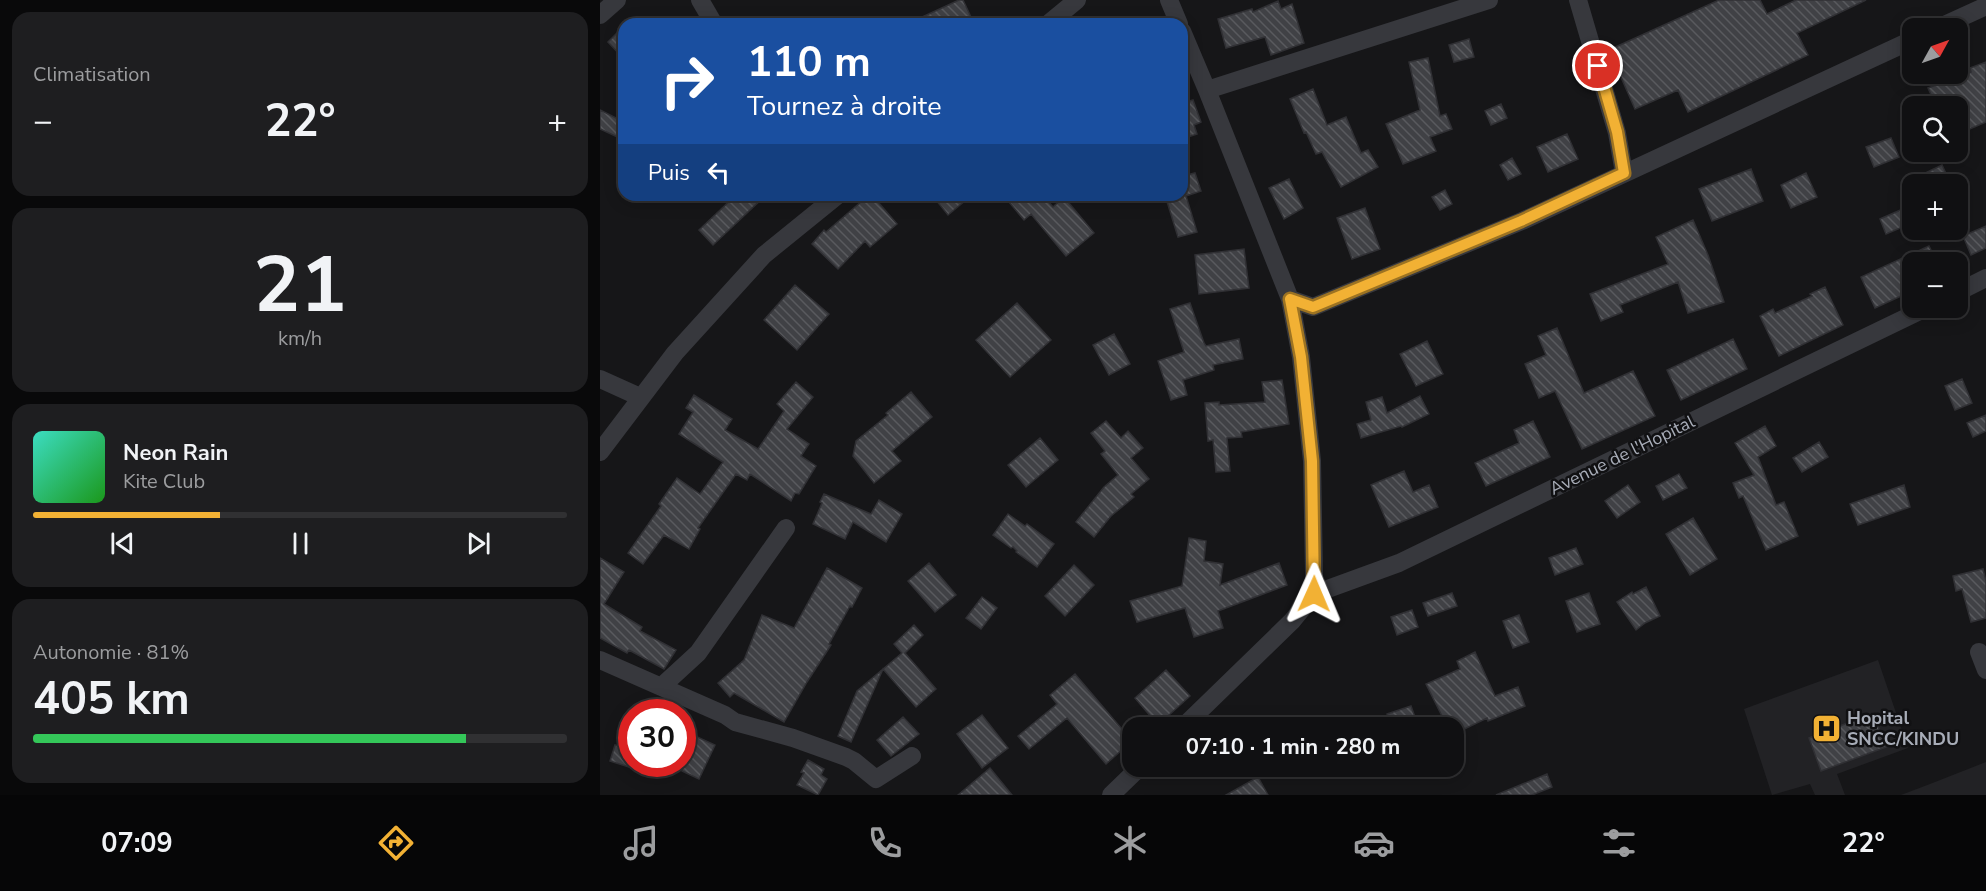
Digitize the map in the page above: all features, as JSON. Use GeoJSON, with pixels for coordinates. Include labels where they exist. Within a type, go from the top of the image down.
{"type":"FeatureCollection","features":[{"type":"Feature","properties":{"kind":"street"},"geometry":{"type":"LineString","coordinates":[[600,15],[617,0]]}},
{"type":"Feature","properties":{"kind":"street"},"geometry":{"type":"LineString","coordinates":[[700,0],[710,18]]}},
{"type":"Feature","properties":{"kind":"street"},"geometry":{"type":"LineString","coordinates":[[1055,18],[1077,0]]}},
{"type":"Feature","properties":{"kind":"street"},"geometry":{"type":"LineString","coordinates":[[1169,0],[1176,18]]}},
{"type":"Feature","properties":{"kind":"street"},"geometry":{"type":"LineString","coordinates":[[1207,90],[1489,0]]}},
{"type":"Feature","properties":{"kind":"street"},"geometry":{"type":"LineString","coordinates":[[1578,0],[1617,132],[1624,173]]}},
{"type":"Feature","properties":{"kind":"street"},"geometry":{"type":"LineString","coordinates":[[1960,18],[1986,6]]}},
{"type":"Feature","properties":{"kind":"street"},"geometry":{"type":"LineString","coordinates":[[1188,45],[1290,299],[1301,357],[1312,461],[1314,594],[1292,621],[1193,717]]}},
{"type":"Feature","properties":{"kind":"street"},"geometry":{"type":"LineString","coordinates":[[1290,299],[1313,307],[1521,221],[1902,45]]}},
{"type":"Feature","properties":{"kind":"street"},"geometry":{"type":"LineString","coordinates":[[600,452],[675,353],[764,255],[831,201]]}},
{"type":"Feature","properties":{"kind":"street"},"geometry":{"type":"LineString","coordinates":[[1968,287],[1986,278]]}},
{"type":"Feature","properties":{"kind":"street","name":"Avenue de l'Hopital"},"geometry":{"type":"LineString","coordinates":[[1314,594],[1399,563],[1905,318]]}},
{"type":"Feature","properties":{"kind":"street"},"geometry":{"type":"LineString","coordinates":[[600,379],[640,397]]}},
{"type":"Feature","properties":{"kind":"street"},"geometry":{"type":"LineString","coordinates":[[661,687],[698,653],[786,528]]}},
{"type":"Feature","properties":{"kind":"street"},"geometry":{"type":"LineString","coordinates":[[1979,652],[1986,670]]}},
{"type":"Feature","properties":{"kind":"street"},"geometry":{"type":"LineString","coordinates":[[600,660],[725,715],[735,722],[793,738],[846,757],[876,779],[912,756]]}},
{"type":"Feature","properties":{"kind":"street"},"geometry":{"type":"LineString","coordinates":[[1111,795],[1130,777]]}},
{"type":"Feature","properties":{"kind":"shaded area","name":"Hopital SNCC/KINDU"},"geometry":{"type":"Polygon","coordinates":[[[1878,660],[1908,748],[1837,774],[1845,795],[1815,795],[1810,784],[1772,795],[1744,709],[1878,660]]]}},
{"type":"Feature","properties":{"kind":"shaded area","name":"Hopital SNCC/KINDU"},"geometry":{"type":"Polygon","coordinates":[[[1986,762],[1986,795],[1901,795],[1930,784],[1986,762]]]}},
{"type":"Feature","properties":{"kind":"building"},"geometry":{"type":"Polygon","coordinates":[[[959,0],[963,0],[971,17],[969,18],[920,18],[959,0]]]}},
{"type":"Feature","properties":{"kind":"building"},"geometry":{"type":"Polygon","coordinates":[[[1719,0],[1760,0],[1767,14],[1796,0],[1866,0],[1797,33],[1808,55],[1688,112],[1678,90],[1635,109],[1609,50],[1719,0]]]}},
{"type":"Feature","properties":{"kind":"building"},"geometry":{"type":"Polygon","coordinates":[[[1278,1],[1281,9],[1292,4],[1304,43],[1271,55],[1265,37],[1226,48],[1218,19],[1252,9],[1253,12],[1278,1]]]}},
{"type":"Feature","properties":{"kind":"building"},"geometry":{"type":"Polygon","coordinates":[[[618,32],[618,53],[608,42],[618,32]]]}},
{"type":"Feature","properties":{"kind":"building"},"geometry":{"type":"Polygon","coordinates":[[[1469,39],[1474,57],[1454,62],[1449,45],[1469,39]]]}},
{"type":"Feature","properties":{"kind":"building"},"geometry":{"type":"Polygon","coordinates":[[[1428,58],[1440,116],[1446,114],[1452,129],[1430,137],[1436,151],[1403,164],[1386,124],[1420,110],[1409,62],[1428,58]]]}},
{"type":"Feature","properties":{"kind":"building"},"geometry":{"type":"Polygon","coordinates":[[[1986,62],[1986,122],[1968,130],[1968,96],[1932,96],[1928,88],[1939,84],[1968,84],[1970,68],[1986,62]]]}},
{"type":"Feature","properties":{"kind":"building"},"geometry":{"type":"Polygon","coordinates":[[[1313,89],[1327,125],[1346,117],[1361,153],[1368,150],[1378,167],[1341,187],[1322,152],[1316,154],[1306,132],[1304,133],[1290,99],[1313,89]]]}},
{"type":"Feature","properties":{"kind":"building"},"geometry":{"type":"Polygon","coordinates":[[[1193,100],[1201,122],[1194,125],[1197,134],[1188,137],[1188,101],[1193,100]]]}},
{"type":"Feature","properties":{"kind":"building"},"geometry":{"type":"Polygon","coordinates":[[[1501,104],[1507,118],[1491,125],[1485,111],[1501,104]]]}},
{"type":"Feature","properties":{"kind":"building"},"geometry":{"type":"Polygon","coordinates":[[[600,110],[618,119],[618,137],[600,129],[600,110]]]}},
{"type":"Feature","properties":{"kind":"building"},"geometry":{"type":"Polygon","coordinates":[[[1567,134],[1578,159],[1548,172],[1537,147],[1567,134]]]}},
{"type":"Feature","properties":{"kind":"building"},"geometry":{"type":"Polygon","coordinates":[[[1891,138],[1899,157],[1874,167],[1866,147],[1891,138]]]}},
{"type":"Feature","properties":{"kind":"building"},"geometry":{"type":"Polygon","coordinates":[[[1512,158],[1521,174],[1508,180],[1500,165],[1512,158]]]}},
{"type":"Feature","properties":{"kind":"building"},"geometry":{"type":"Polygon","coordinates":[[[1942,165],[1946,174],[1926,174],[1942,165]]]}},
{"type":"Feature","properties":{"kind":"building"},"geometry":{"type":"Polygon","coordinates":[[[1751,169],[1763,201],[1712,221],[1699,189],[1751,169]]]}},
{"type":"Feature","properties":{"kind":"building"},"geometry":{"type":"Polygon","coordinates":[[[1195,173],[1201,191],[1188,195],[1188,175],[1195,173]]]}},
{"type":"Feature","properties":{"kind":"building"},"geometry":{"type":"Polygon","coordinates":[[[1806,173],[1817,197],[1791,208],[1781,185],[1806,173]]]}},
{"type":"Feature","properties":{"kind":"building"},"geometry":{"type":"Polygon","coordinates":[[[1289,179],[1303,208],[1284,219],[1269,188],[1289,179]]]}},
{"type":"Feature","properties":{"kind":"building"},"geometry":{"type":"Polygon","coordinates":[[[1445,190],[1452,204],[1440,210],[1432,197],[1445,190]]]}},
{"type":"Feature","properties":{"kind":"building"},"geometry":{"type":"Polygon","coordinates":[[[730,201],[760,201],[713,245],[699,230],[730,201]]]}},
{"type":"Feature","properties":{"kind":"building"},"geometry":{"type":"Polygon","coordinates":[[[862,201],[877,201],[897,224],[870,247],[865,241],[838,269],[812,244],[824,230],[826,232],[862,201]]]}},
{"type":"Feature","properties":{"kind":"building"},"geometry":{"type":"Polygon","coordinates":[[[937,201],[965,201],[948,215],[937,201]]]}},
{"type":"Feature","properties":{"kind":"building"},"geometry":{"type":"Polygon","coordinates":[[[1008,201],[1048,201],[1053,207],[1060,201],[1067,201],[1094,233],[1066,256],[1031,214],[1024,220],[1008,201]]]}},
{"type":"Feature","properties":{"kind":"building"},"geometry":{"type":"Polygon","coordinates":[[[1167,201],[1188,201],[1197,232],[1178,237],[1167,201]]]}},
{"type":"Feature","properties":{"kind":"building"},"geometry":{"type":"Polygon","coordinates":[[[1365,208],[1380,249],[1352,259],[1337,218],[1365,208]]]}},
{"type":"Feature","properties":{"kind":"building"},"geometry":{"type":"Polygon","coordinates":[[[1902,209],[1902,227],[1886,234],[1880,219],[1902,209]]]}},
{"type":"Feature","properties":{"kind":"building"},"geometry":{"type":"Polygon","coordinates":[[[1693,220],[1724,302],[1688,313],[1678,282],[1620,305],[1623,312],[1601,321],[1590,294],[1668,264],[1656,237],[1693,220]]]}},
{"type":"Feature","properties":{"kind":"building"},"geometry":{"type":"Polygon","coordinates":[[[1986,226],[1986,248],[1971,255],[1965,240],[1968,240],[1968,234],[1986,226]]]}},
{"type":"Feature","properties":{"kind":"building"},"geometry":{"type":"Polygon","coordinates":[[[1929,246],[1932,252],[1916,252],[1929,246]]]}},
{"type":"Feature","properties":{"kind":"building"},"geometry":{"type":"Polygon","coordinates":[[[1244,249],[1249,288],[1199,294],[1195,255],[1244,249]]]}},
{"type":"Feature","properties":{"kind":"building"},"geometry":{"type":"Polygon","coordinates":[[[1902,258],[1902,296],[1875,308],[1861,277],[1902,258]]]}},
{"type":"Feature","properties":{"kind":"building"},"geometry":{"type":"Polygon","coordinates":[[[795,285],[829,314],[797,350],[764,320],[795,285]]]}},
{"type":"Feature","properties":{"kind":"building"},"geometry":{"type":"Polygon","coordinates":[[[1825,287],[1843,325],[1779,356],[1760,316],[1773,309],[1775,313],[1812,296],[1810,294],[1825,287]]]}},
{"type":"Feature","properties":{"kind":"building"},"geometry":{"type":"Polygon","coordinates":[[[1017,303],[1051,340],[1010,377],[976,340],[1017,303]]]}},
{"type":"Feature","properties":{"kind":"building"},"geometry":{"type":"Polygon","coordinates":[[[1190,303],[1206,346],[1239,339],[1243,359],[1213,365],[1214,370],[1183,380],[1187,395],[1171,400],[1158,361],[1184,352],[1170,309],[1190,303]]]}},
{"type":"Feature","properties":{"kind":"building"},"geometry":{"type":"Polygon","coordinates":[[[1557,328],[1584,393],[1633,371],[1655,416],[1582,449],[1555,391],[1539,398],[1525,364],[1546,355],[1538,336],[1557,328]]]}},
{"type":"Feature","properties":{"kind":"building"},"geometry":{"type":"Polygon","coordinates":[[[1114,334],[1130,364],[1109,375],[1093,345],[1114,334]]]}},
{"type":"Feature","properties":{"kind":"building"},"geometry":{"type":"Polygon","coordinates":[[[1733,339],[1747,369],[1681,400],[1667,370],[1733,339]]]}},
{"type":"Feature","properties":{"kind":"building"},"geometry":{"type":"Polygon","coordinates":[[[1427,341],[1443,374],[1416,386],[1400,354],[1427,341]]]}},
{"type":"Feature","properties":{"kind":"building"},"geometry":{"type":"Polygon","coordinates":[[[1962,379],[1972,403],[1955,410],[1945,386],[1962,379]]]}},
{"type":"Feature","properties":{"kind":"building"},"geometry":{"type":"Polygon","coordinates":[[[1282,380],[1289,424],[1241,432],[1242,437],[1227,438],[1230,471],[1216,472],[1213,440],[1208,441],[1205,403],[1219,402],[1219,405],[1265,402],[1262,382],[1282,380]]]}},
{"type":"Feature","properties":{"kind":"building"},"geometry":{"type":"Polygon","coordinates":[[[796,382],[813,397],[787,429],[809,444],[801,456],[816,466],[799,494],[795,493],[791,501],[750,474],[747,480],[736,474],[698,528],[700,529],[689,549],[664,535],[643,564],[628,553],[661,506],[659,504],[677,478],[700,494],[723,462],[679,434],[693,412],[686,408],[694,395],[732,419],[725,430],[758,449],[784,411],[777,404],[796,382]]]}},
{"type":"Feature","properties":{"kind":"building"},"geometry":{"type":"Polygon","coordinates":[[[911,392],[932,417],[892,451],[901,461],[874,483],[853,456],[856,441],[888,415],[886,413],[911,392]]]}},
{"type":"Feature","properties":{"kind":"building"},"geometry":{"type":"Polygon","coordinates":[[[1420,396],[1429,414],[1402,427],[1361,438],[1357,424],[1371,420],[1366,402],[1382,397],[1387,413],[1420,396]]]}},
{"type":"Feature","properties":{"kind":"building"},"geometry":{"type":"Polygon","coordinates":[[[1986,415],[1986,431],[1973,437],[1967,423],[1986,415]]]}},
{"type":"Feature","properties":{"kind":"building"},"geometry":{"type":"Polygon","coordinates":[[[1106,421],[1121,438],[1128,431],[1143,448],[1131,458],[1149,479],[1131,494],[1134,497],[1111,516],[1094,537],[1076,522],[1104,487],[1118,475],[1101,454],[1105,451],[1091,433],[1106,421]]]}},
{"type":"Feature","properties":{"kind":"building"},"geometry":{"type":"Polygon","coordinates":[[[1533,421],[1550,457],[1486,486],[1475,463],[1519,443],[1514,430],[1533,421]]]}},
{"type":"Feature","properties":{"kind":"building"},"geometry":{"type":"Polygon","coordinates":[[[1765,426],[1776,446],[1758,457],[1776,505],[1784,502],[1798,536],[1766,550],[1743,496],[1739,498],[1733,483],[1754,475],[1735,443],[1765,426]]]}},
{"type":"Feature","properties":{"kind":"building"},"geometry":{"type":"Polygon","coordinates":[[[1040,438],[1058,460],[1026,487],[1008,465],[1040,438]]]}},
{"type":"Feature","properties":{"kind":"building"},"geometry":{"type":"Polygon","coordinates":[[[1819,442],[1828,457],[1802,472],[1793,458],[1819,442]]]}},
{"type":"Feature","properties":{"kind":"building"},"geometry":{"type":"Polygon","coordinates":[[[1404,471],[1413,492],[1429,485],[1438,507],[1389,527],[1371,485],[1404,471]]]}},
{"type":"Feature","properties":{"kind":"building"},"geometry":{"type":"Polygon","coordinates":[[[1679,474],[1687,488],[1663,500],[1656,486],[1679,474]]]}},
{"type":"Feature","properties":{"kind":"building"},"geometry":{"type":"Polygon","coordinates":[[[1628,485],[1640,502],[1617,518],[1605,501],[1628,485]]]}},
{"type":"Feature","properties":{"kind":"building"},"geometry":{"type":"Polygon","coordinates":[[[1904,485],[1910,507],[1858,525],[1850,504],[1904,485]]]}},
{"type":"Feature","properties":{"kind":"building"},"geometry":{"type":"Polygon","coordinates":[[[824,494],[871,514],[879,500],[902,514],[886,542],[853,522],[845,539],[813,524],[824,494]]]}},
{"type":"Feature","properties":{"kind":"building"},"geometry":{"type":"Polygon","coordinates":[[[1008,514],[1025,526],[1027,524],[1054,544],[1037,567],[1016,552],[1013,547],[1011,548],[993,535],[1008,514]]]}},
{"type":"Feature","properties":{"kind":"building"},"geometry":{"type":"Polygon","coordinates":[[[1693,518],[1717,559],[1690,575],[1666,534],[1693,518]]]}},
{"type":"Feature","properties":{"kind":"building"},"geometry":{"type":"Polygon","coordinates":[[[1189,538],[1206,541],[1204,561],[1223,564],[1220,585],[1279,563],[1287,585],[1218,611],[1223,628],[1194,637],[1185,608],[1137,622],[1130,601],[1182,586],[1189,538]]]}},
{"type":"Feature","properties":{"kind":"building"},"geometry":{"type":"Polygon","coordinates":[[[1576,548],[1583,564],[1555,575],[1549,558],[1576,548]]]}},
{"type":"Feature","properties":{"kind":"building"},"geometry":{"type":"Polygon","coordinates":[[[600,558],[624,572],[604,604],[642,627],[640,631],[676,650],[664,669],[629,650],[627,653],[600,638],[600,558]]]}},
{"type":"Feature","properties":{"kind":"building"},"geometry":{"type":"Polygon","coordinates":[[[929,563],[956,595],[935,612],[908,581],[929,563]]]}},
{"type":"Feature","properties":{"kind":"building"},"geometry":{"type":"Polygon","coordinates":[[[1074,565],[1094,585],[1065,616],[1045,596],[1074,565]]]}},
{"type":"Feature","properties":{"kind":"building"},"geometry":{"type":"Polygon","coordinates":[[[827,568],[862,588],[829,644],[831,645],[784,722],[734,693],[730,697],[718,683],[744,660],[762,615],[794,628],[827,568]]]}},
{"type":"Feature","properties":{"kind":"building"},"geometry":{"type":"Polygon","coordinates":[[[1983,569],[1986,581],[1986,618],[1971,622],[1962,589],[1956,591],[1953,576],[1983,569]]]}},
{"type":"Feature","properties":{"kind":"building"},"geometry":{"type":"Polygon","coordinates":[[[1646,587],[1660,616],[1636,630],[1617,602],[1632,592],[1633,594],[1646,587]]]}},
{"type":"Feature","properties":{"kind":"building"},"geometry":{"type":"Polygon","coordinates":[[[1452,593],[1457,606],[1428,616],[1423,603],[1452,593]]]}},
{"type":"Feature","properties":{"kind":"building"},"geometry":{"type":"Polygon","coordinates":[[[1589,593],[1600,624],[1577,632],[1566,601],[1589,593]]]}},
{"type":"Feature","properties":{"kind":"building"},"geometry":{"type":"Polygon","coordinates":[[[982,597],[997,608],[981,629],[966,618],[982,597]]]}},
{"type":"Feature","properties":{"kind":"building"},"geometry":{"type":"Polygon","coordinates":[[[1412,610],[1418,627],[1397,635],[1391,617],[1412,610]]]}},
{"type":"Feature","properties":{"kind":"building"},"geometry":{"type":"Polygon","coordinates":[[[1519,615],[1529,642],[1513,648],[1503,621],[1519,615]]]}},
{"type":"Feature","properties":{"kind":"building"},"geometry":{"type":"Polygon","coordinates":[[[914,625],[923,635],[905,653],[936,689],[916,707],[883,669],[902,653],[894,644],[914,625]]]}},
{"type":"Feature","properties":{"kind":"building"},"geometry":{"type":"Polygon","coordinates":[[[1475,652],[1495,696],[1518,687],[1525,706],[1488,721],[1487,718],[1464,729],[1464,717],[1442,717],[1426,684],[1460,669],[1457,661],[1475,652]]]}},
{"type":"Feature","properties":{"kind":"building"},"geometry":{"type":"Polygon","coordinates":[[[883,669],[851,742],[838,736],[857,691],[883,669]]]}},
{"type":"Feature","properties":{"kind":"building"},"geometry":{"type":"Polygon","coordinates":[[[1166,670],[1190,696],[1167,717],[1151,717],[1135,698],[1166,670]]]}},
{"type":"Feature","properties":{"kind":"building"},"geometry":{"type":"Polygon","coordinates":[[[1075,674],[1122,729],[1122,750],[1106,764],[1067,718],[1029,749],[1018,736],[1057,704],[1050,695],[1075,674]]]}},
{"type":"Feature","properties":{"kind":"building"},"geometry":{"type":"Polygon","coordinates":[[[1411,706],[1415,717],[1388,717],[1387,714],[1411,706]]]}},
{"type":"Feature","properties":{"kind":"building"},"geometry":{"type":"Polygon","coordinates":[[[1873,713],[1886,747],[1821,771],[1809,738],[1873,713]]]}},
{"type":"Feature","properties":{"kind":"building"},"geometry":{"type":"Polygon","coordinates":[[[982,715],[1008,748],[982,768],[957,734],[982,715]]]}},
{"type":"Feature","properties":{"kind":"building"},"geometry":{"type":"Polygon","coordinates":[[[903,717],[919,734],[891,756],[877,740],[903,717]]]}},
{"type":"Feature","properties":{"kind":"building"},"geometry":{"type":"Polygon","coordinates":[[[696,736],[715,745],[699,779],[695,777],[696,736]]]}},
{"type":"Feature","properties":{"kind":"building"},"geometry":{"type":"Polygon","coordinates":[[[615,745],[618,746],[618,764],[610,761],[615,745]]]}},
{"type":"Feature","properties":{"kind":"building"},"geometry":{"type":"Polygon","coordinates":[[[808,760],[824,769],[821,775],[827,779],[818,795],[797,785],[808,760]]]}},
{"type":"Feature","properties":{"kind":"building"},"geometry":{"type":"Polygon","coordinates":[[[990,768],[1012,795],[958,795],[990,768]]]}},
{"type":"Feature","properties":{"kind":"building"},"geometry":{"type":"Polygon","coordinates":[[[1547,774],[1552,787],[1532,795],[1496,795],[1547,774]]]}},
{"type":"Feature","properties":{"kind":"building"},"geometry":{"type":"Polygon","coordinates":[[[1258,777],[1268,795],[1226,795],[1258,777]]]}},
{"type":"Feature","properties":{"kind":"place","name":"Hopital SNCC/KINDU"},"geometry":{"type":"Point","coordinates":[1826,728]}},
{"type":"Feature","properties":{"kind":"route"},"geometry":{"type":"LineString","coordinates":[[1314,594],[1312,461],[1301,357],[1290,299],[1313,307],[1521,221],[1624,173],[1617,132],[1598,66]]}}]}
